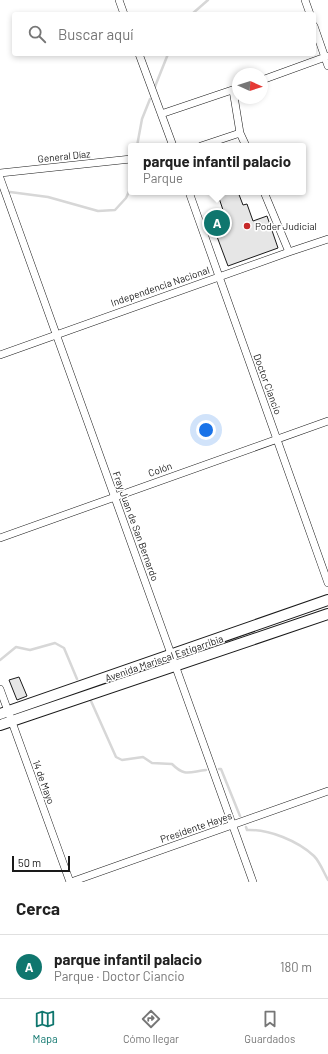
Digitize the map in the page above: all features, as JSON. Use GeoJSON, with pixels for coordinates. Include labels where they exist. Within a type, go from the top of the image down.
{"type":"FeatureCollection","features":[{"type":"Feature","properties":{"kind":"main road","name":"Avenida Mariscal Estigarribia"},"geometry":{"type":"LineString","coordinates":[[0,725],[7,716],[171,655],[328,600]]}},
{"type":"Feature","properties":{"kind":"main road","name":"Avenida Mariscal Estigarribia"},"geometry":{"type":"LineString","coordinates":[[7,716],[176,666],[328,614]]}},
{"type":"Feature","properties":{"kind":"street"},"geometry":{"type":"LineString","coordinates":[[119,0],[123,12]]}},
{"type":"Feature","properties":{"kind":"street"},"geometry":{"type":"LineString","coordinates":[[305,0],[309,12]]}},
{"type":"Feature","properties":{"kind":"street"},"geometry":{"type":"LineString","coordinates":[[316,31],[326,56],[328,66]]}},
{"type":"Feature","properties":{"kind":"street"},"geometry":{"type":"LineString","coordinates":[[140,56],[172,143]]}},
{"type":"Feature","properties":{"kind":"street"},"geometry":{"type":"LineString","coordinates":[[268,78],[326,56]]}},
{"type":"Feature","properties":{"kind":"street"},"geometry":{"type":"LineString","coordinates":[[161,114],[232,90]]}},
{"type":"Feature","properties":{"kind":"street"},"geometry":{"type":"LineString","coordinates":[[237,104],[240,133],[245,143]]}},
{"type":"Feature","properties":{"kind":"street"},"geometry":{"type":"LineString","coordinates":[[210,143],[240,133]]}},
{"type":"Feature","properties":{"kind":"street","name":"General Díaz"},"geometry":{"type":"LineString","coordinates":[[0,172],[128,159]]}},
{"type":"Feature","properties":{"kind":"street","name":"Fray Juan de San Bernardo"},"geometry":{"type":"LineString","coordinates":[[0,178],[55,334],[116,496],[171,655],[253,882]]}},
{"type":"Feature","properties":{"kind":"street","name":"Doctor Ciancio"},"geometry":{"type":"LineString","coordinates":[[190,195],[328,583]]}},
{"type":"Feature","properties":{"kind":"street"},"geometry":{"type":"LineString","coordinates":[[265,195],[289,252]]}},
{"type":"Feature","properties":{"kind":"street","name":"Independencia Nacional"},"geometry":{"type":"LineString","coordinates":[[0,354],[218,276],[328,239]]}},
{"type":"Feature","properties":{"kind":"street","name":"Colón"},"geometry":{"type":"LineString","coordinates":[[0,538],[328,421]]}},
{"type":"Feature","properties":{"kind":"street","name":"14 de Mayo"},"geometry":{"type":"LineString","coordinates":[[0,689],[7,716],[70,882]]}},
{"type":"Feature","properties":{"kind":"street","name":"Presidente Hayes"},"geometry":{"type":"LineString","coordinates":[[70,882],[328,791]]}},
{"type":"Feature","properties":{"kind":"shaded area"},"geometry":{"type":"Polygon","coordinates":[[[218,214],[223,229],[216,232],[210,217],[218,214]]]}},
{"type":"Feature","properties":{"kind":"building","name":"Poder Judicial"},"geometry":{"type":"Polygon","coordinates":[[[218,195],[239,195],[243,205],[247,204],[253,221],[267,216],[278,248],[228,266],[216,234],[226,231],[220,214],[224,213],[218,195]]]}},
{"type":"Feature","properties":{"kind":"building"},"geometry":{"type":"Polygon","coordinates":[[[19,677],[27,696],[17,700],[9,680],[19,677]]]}},
{"type":"Feature","properties":{"kind":"waterway"},"geometry":{"type":"LineString","coordinates":[[194,12],[208,0]]}},
{"type":"Feature","properties":{"kind":"waterway"},"geometry":{"type":"LineString","coordinates":[[154,89],[167,56]]}},
{"type":"Feature","properties":{"kind":"waterway"},"geometry":{"type":"LineString","coordinates":[[138,143],[142,119],[150,99]]}},
{"type":"Feature","properties":{"kind":"waterway"},"geometry":{"type":"LineString","coordinates":[[10,192],[48,197],[98,211],[115,210],[128,194]]}},
{"type":"Feature","properties":{"kind":"waterway"},"geometry":{"type":"LineString","coordinates":[[0,660],[16,647],[30,650],[55,643],[64,648],[77,679]]}},
{"type":"Feature","properties":{"kind":"waterway"},"geometry":{"type":"LineString","coordinates":[[91,701],[116,757],[122,760],[143,757],[152,763],[172,764],[180,771],[188,773],[206,770]]}},
{"type":"Feature","properties":{"kind":"waterway"},"geometry":{"type":"LineString","coordinates":[[219,769],[221,769],[240,816]]}},
{"type":"Feature","properties":{"kind":"waterway"},"geometry":{"type":"LineString","coordinates":[[246,827],[247,830],[256,830],[274,834],[300,845],[316,858],[328,880]]}},
{"type":"Feature","properties":{"kind":"place","name":"parque infantil palacio"},"geometry":{"type":"Point","coordinates":[217,223]}},
{"type":"Feature","properties":{"kind":"place","name":"Poder Judicial"},"geometry":{"type":"Point","coordinates":[247,226]}}]}
